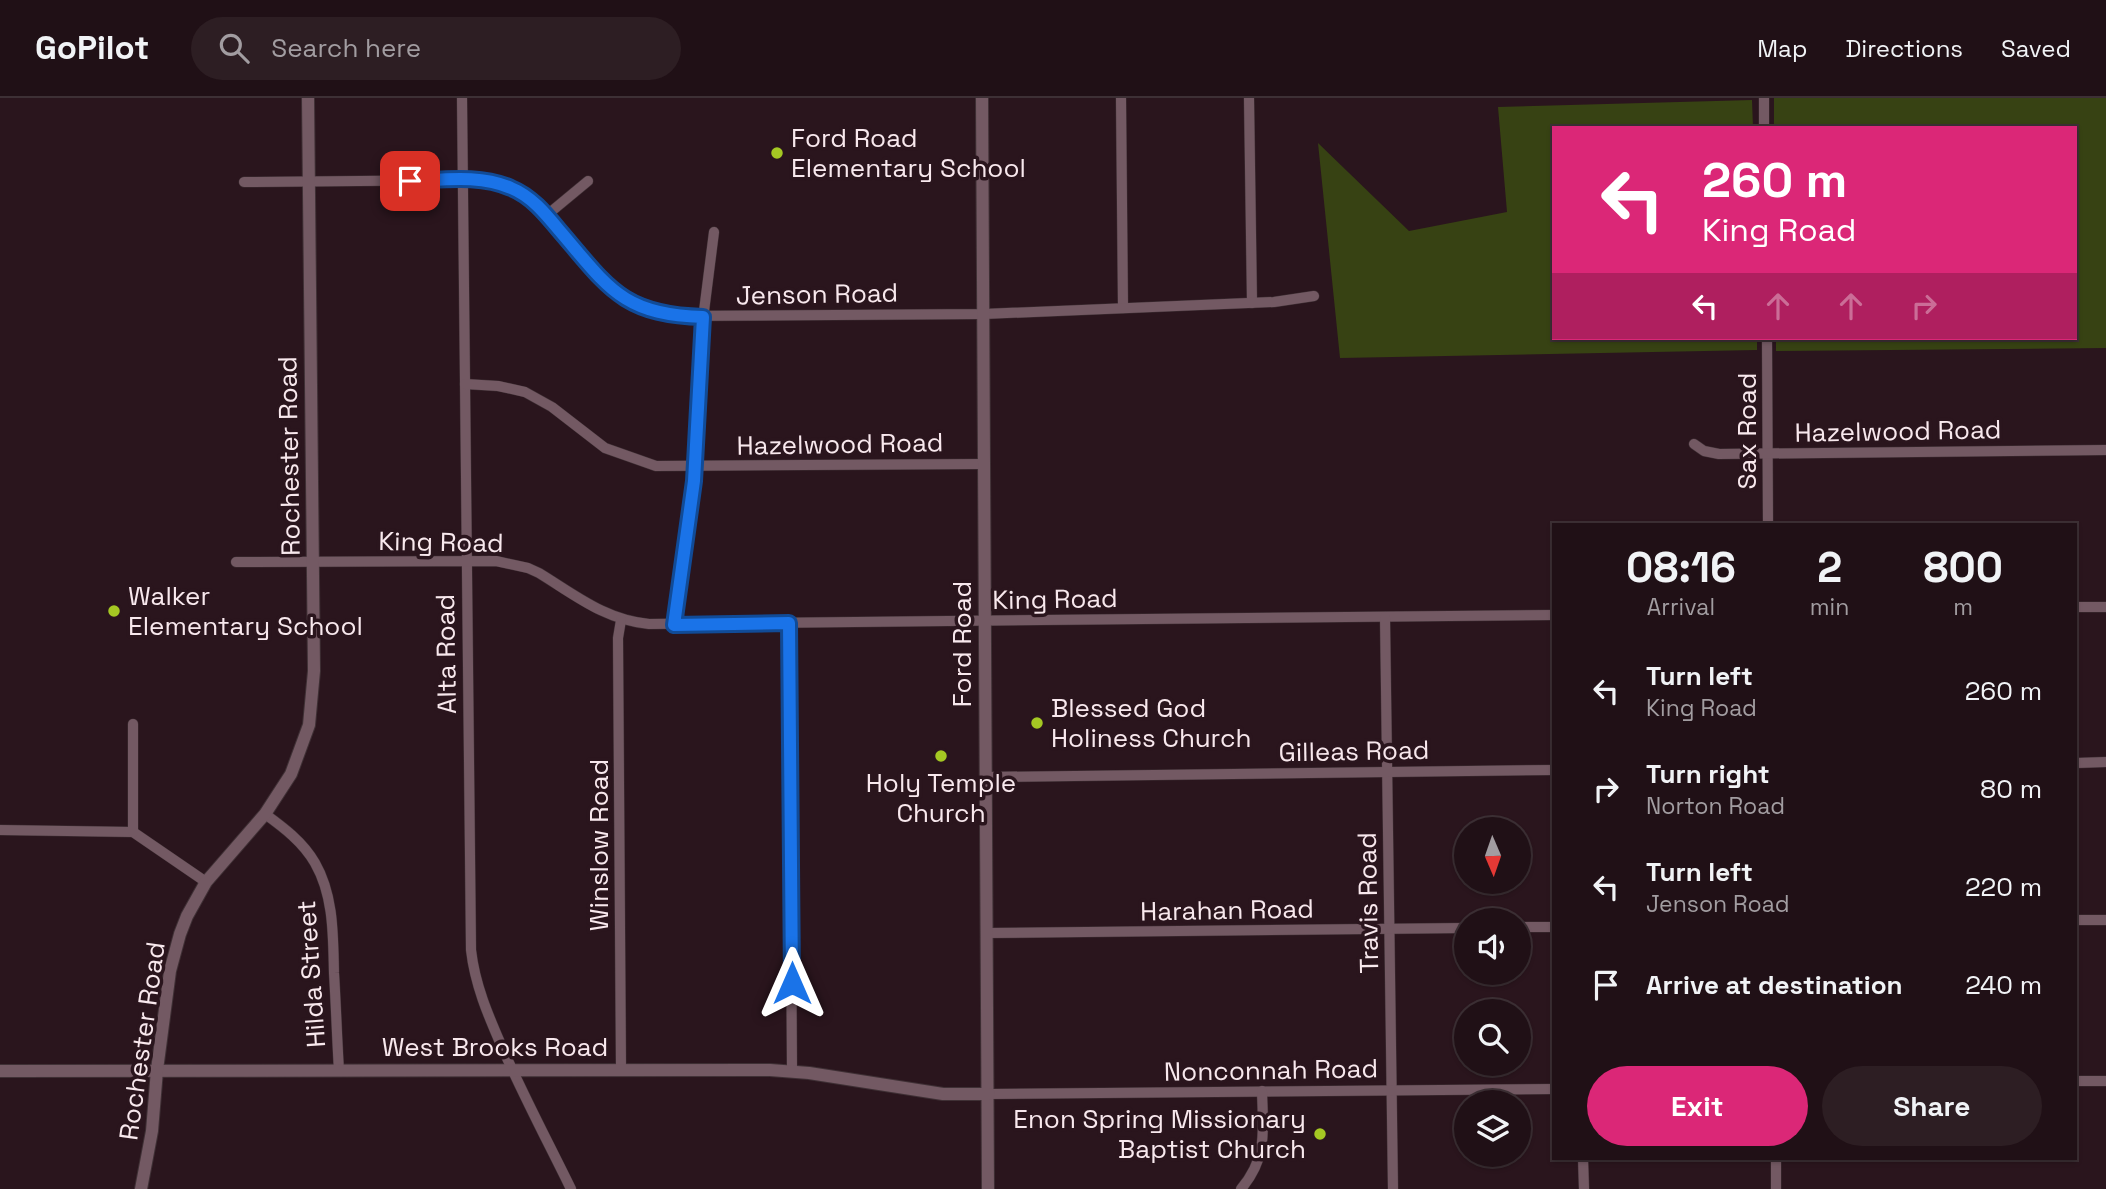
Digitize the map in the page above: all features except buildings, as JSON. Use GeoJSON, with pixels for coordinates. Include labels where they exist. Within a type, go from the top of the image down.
{"type":"FeatureCollection","features":[{"type":"Feature","properties":{"kind":"street","name":"Rochester Road"},"geometry":{"type":"LineString","coordinates":[[141,1189],[152,1131],[170,971],[187,916],[206,882],[265,814],[294,769],[310,717],[314,682],[309,98]]}},
{"type":"Feature","properties":{"kind":"street","name":"Alta Road"},"geometry":{"type":"LineString","coordinates":[[462,98],[471,950],[483,1003],[571,1189]]}},
{"type":"Feature","properties":{"kind":"street","name":"Ford Road"},"geometry":{"type":"LineString","coordinates":[[982,98],[988,1189]]}},
{"type":"Feature","properties":{"kind":"street"},"geometry":{"type":"LineString","coordinates":[[1121,98],[1123,308]]}},
{"type":"Feature","properties":{"kind":"street"},"geometry":{"type":"LineString","coordinates":[[1249,98],[1252,303]]}},
{"type":"Feature","properties":{"kind":"street"},"geometry":{"type":"LineString","coordinates":[[1764,98],[1764,126]]}},
{"type":"Feature","properties":{"kind":"street","name":"Jenson Road"},"geometry":{"type":"LineString","coordinates":[[244,182],[491,181],[509,187],[534,202],[605,282],[626,300],[665,315],[703,317],[984,314],[1252,303],[1314,296]]}},
{"type":"Feature","properties":{"kind":"street"},"geometry":{"type":"LineString","coordinates":[[547,215],[588,181]]}},
{"type":"Feature","properties":{"kind":"street"},"geometry":{"type":"LineString","coordinates":[[674,625],[695,467],[703,317],[714,232]]}},
{"type":"Feature","properties":{"kind":"street","name":"Sax Road"},"geometry":{"type":"LineString","coordinates":[[1767,340],[1768,523]]}},
{"type":"Feature","properties":{"kind":"street","name":"Hazelwood Road"},"geometry":{"type":"LineString","coordinates":[[465,384],[498,386],[524,393],[552,407],[605,447],[656,466],[984,464]]}},
{"type":"Feature","properties":{"kind":"street","name":"Hazelwood Road"},"geometry":{"type":"LineString","coordinates":[[1694,444],[1711,453],[2106,450]]}},
{"type":"Feature","properties":{"kind":"street","name":"King Road"},"geometry":{"type":"LineString","coordinates":[[236,562],[496,561],[528,568],[592,607],[621,620],[674,625],[1552,615]]}},
{"type":"Feature","properties":{"kind":"street"},"geometry":{"type":"LineString","coordinates":[[2077,607],[2106,607]]}},
{"type":"Feature","properties":{"kind":"street","name":"Travis Road"},"geometry":{"type":"LineString","coordinates":[[1385,617],[1393,1189]]}},
{"type":"Feature","properties":{"kind":"street","name":"Winslow Road"},"geometry":{"type":"LineString","coordinates":[[621,620],[618,638],[621,1070]]}},
{"type":"Feature","properties":{"kind":"street"},"geometry":{"type":"LineString","coordinates":[[789,623],[792,1071]]}},
{"type":"Feature","properties":{"kind":"street"},"geometry":{"type":"LineString","coordinates":[[133,724],[133,832]]}},
{"type":"Feature","properties":{"kind":"street"},"geometry":{"type":"LineString","coordinates":[[2077,763],[2106,762]]}},
{"type":"Feature","properties":{"kind":"street","name":"Gilleas Road"},"geometry":{"type":"LineString","coordinates":[[986,777],[1552,770]]}},
{"type":"Feature","properties":{"kind":"street","name":"Hilda Street"},"geometry":{"type":"LineString","coordinates":[[265,814],[290,834],[310,856],[328,896],[334,949],[339,1070]]}},
{"type":"Feature","properties":{"kind":"street"},"geometry":{"type":"LineString","coordinates":[[0,830],[133,832],[206,882]]}},
{"type":"Feature","properties":{"kind":"street"},"geometry":{"type":"LineString","coordinates":[[2077,920],[2106,920]]}},
{"type":"Feature","properties":{"kind":"street"},"geometry":{"type":"LineString","coordinates":[[1531,927],[1552,927]]}},
{"type":"Feature","properties":{"kind":"street","name":"Harahan Road"},"geometry":{"type":"LineString","coordinates":[[987,933],[1454,928]]}},
{"type":"Feature","properties":{"kind":"street","name":"West Brooks Road"},"geometry":{"type":"LineString","coordinates":[[0,1071],[792,1071],[943,1094],[989,1094]]}},
{"type":"Feature","properties":{"kind":"street"},"geometry":{"type":"LineString","coordinates":[[2077,1081],[2106,1081]]}},
{"type":"Feature","properties":{"kind":"street","name":"Nonconnah Road"},"geometry":{"type":"LineString","coordinates":[[989,1094],[1552,1089]]}},
{"type":"Feature","properties":{"kind":"street"},"geometry":{"type":"LineString","coordinates":[[1241,1189],[1254,1173],[1261,1154],[1262,1091]]}},
{"type":"Feature","properties":{"kind":"street"},"geometry":{"type":"LineString","coordinates":[[1583,1160],[1584,1189]]}},
{"type":"Feature","properties":{"kind":"street"},"geometry":{"type":"LineString","coordinates":[[1776,1160],[1776,1189]]}},
{"type":"Feature","properties":{"kind":"green space"},"geometry":{"type":"Polygon","coordinates":[[[1774,98],[2106,98],[2106,348],[1776,351],[1776,340],[2077,340],[2077,126],[1774,126],[1774,98]]]}},
{"type":"Feature","properties":{"kind":"green space"},"geometry":{"type":"Polygon","coordinates":[[[1752,100],[1753,126],[1552,126],[1552,340],[1757,340],[1757,350],[1340,358],[1318,143],[1409,231],[1507,212],[1498,107],[1752,100]]]}},
{"type":"Feature","properties":{"kind":"place","name":"Ford Road Elementary School"},"geometry":{"type":"Point","coordinates":[777,153]}},
{"type":"Feature","properties":{"kind":"place","name":"Walker Elementary School"},"geometry":{"type":"Point","coordinates":[114,611]}},
{"type":"Feature","properties":{"kind":"place","name":"Blessed God Holiness Church"},"geometry":{"type":"Point","coordinates":[1037,723]}},
{"type":"Feature","properties":{"kind":"place","name":"Holy Temple Church"},"geometry":{"type":"Point","coordinates":[941,756]}},
{"type":"Feature","properties":{"kind":"place","name":"Enon Spring Missionary Baptist Church"},"geometry":{"type":"Point","coordinates":[1320,1134]}},
{"type":"Feature","properties":{"kind":"route"},"geometry":{"type":"LineString","coordinates":[[410,181],[482,180],[515,189],[540,208],[605,282],[626,300],[665,315],[703,317],[694,481],[674,625],[789,623],[792,983]]}}]}
